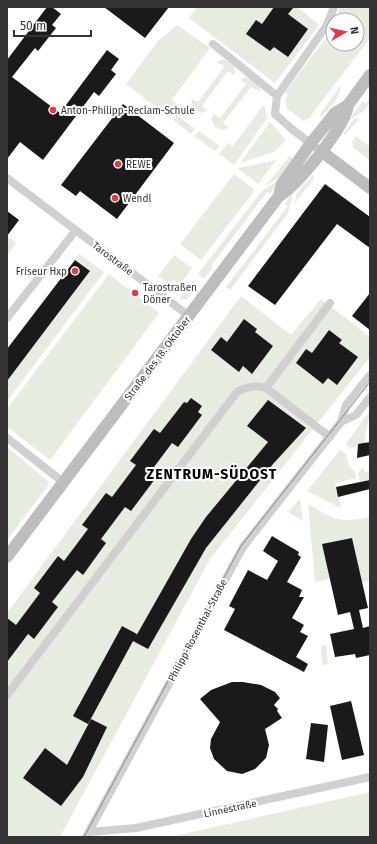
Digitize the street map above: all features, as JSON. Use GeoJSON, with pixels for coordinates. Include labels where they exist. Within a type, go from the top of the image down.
{"type":"FeatureCollection","features":[{"type":"Feature","properties":{"kind":"main road","name":"Straße des 18. Oktober"},"geometry":{"type":"LineString","coordinates":[[7,557],[279,196],[292,188],[342,124],[348,105],[370,75]]}},
{"type":"Feature","properties":{"kind":"main road","name":"Straße des 18. Oktober"},"geometry":{"type":"LineString","coordinates":[[279,196],[282,184],[311,143],[334,113],[348,105]]}},
{"type":"Feature","properties":{"kind":"main road"},"geometry":{"type":"LineString","coordinates":[[321,151],[370,188]]}},
{"type":"Feature","properties":{"kind":"street"},"geometry":{"type":"LineString","coordinates":[[321,151],[275,114],[277,96],[322,33],[334,7]]}},
{"type":"Feature","properties":{"kind":"street"},"geometry":{"type":"LineString","coordinates":[[213,44],[277,96]]}},
{"type":"Feature","properties":{"kind":"street","name":"Tarostraße"},"geometry":{"type":"LineString","coordinates":[[7,178],[189,316]]}},
{"type":"Feature","properties":{"kind":"street"},"geometry":{"type":"LineString","coordinates":[[7,318],[76,230]]}},
{"type":"Feature","properties":{"kind":"street"},"geometry":{"type":"LineString","coordinates":[[266,388],[330,303]]}},
{"type":"Feature","properties":{"kind":"street","name":"Philipp-Rosenthal-Straße"},"geometry":{"type":"LineString","coordinates":[[87,834],[243,547],[341,422],[346,405],[370,375]]}},
{"type":"Feature","properties":{"kind":"street"},"geometry":{"type":"LineString","coordinates":[[7,695],[237,392],[245,387],[254,386],[266,388],[330,436]]}},
{"type":"Feature","properties":{"kind":"street","name":"Philipp-Rosenthal-Straße"},"geometry":{"type":"LineString","coordinates":[[341,422],[356,414],[370,397]]}},
{"type":"Feature","properties":{"kind":"street"},"geometry":{"type":"LineString","coordinates":[[7,438],[63,482]]}},
{"type":"Feature","properties":{"kind":"street","name":"Linnéstraße"},"geometry":{"type":"LineString","coordinates":[[87,834],[136,828],[370,777]]}},
{"type":"Feature","properties":{"kind":"shaded area"},"geometry":{"type":"Polygon","coordinates":[[[197,7],[297,7],[319,25],[275,83],[189,18],[197,7]]]}},
{"type":"Feature","properties":{"kind":"shaded area"},"geometry":{"type":"Polygon","coordinates":[[[340,7],[370,7],[370,38],[365,45],[365,12],[338,12],[340,7]]]}},
{"type":"Feature","properties":{"kind":"shaded area"},"geometry":{"type":"Polygon","coordinates":[[[177,25],[210,48],[172,100],[178,105],[169,117],[126,84],[158,41],[177,25]]]}},
{"type":"Feature","properties":{"kind":"shaded area"},"geometry":{"type":"Polygon","coordinates":[[[325,39],[325,52],[359,52],[309,118],[304,121],[287,109],[285,100],[288,94],[285,92],[325,39]]]}},
{"type":"Feature","properties":{"kind":"shaded area"},"geometry":{"type":"Polygon","coordinates":[[[223,59],[234,66],[235,73],[234,75],[228,71],[202,106],[207,110],[201,113],[193,107],[191,99],[198,102],[224,67],[217,62],[223,59]]]}},
{"type":"Feature","properties":{"kind":"shaded area"},"geometry":{"type":"Polygon","coordinates":[[[242,78],[250,78],[258,85],[261,92],[251,87],[223,123],[229,127],[224,130],[215,127],[211,119],[214,114],[220,118],[246,84],[241,80],[242,78]]]}},
{"type":"Feature","properties":{"kind":"shaded area"},"geometry":{"type":"Polygon","coordinates":[[[341,85],[337,99],[321,117],[320,114],[341,85]]]}},
{"type":"Feature","properties":{"kind":"shaded area"},"geometry":{"type":"Polygon","coordinates":[[[370,98],[368,107],[348,121],[363,101],[366,103],[370,98]]]}},
{"type":"Feature","properties":{"kind":"shaded area"},"geometry":{"type":"Polygon","coordinates":[[[264,104],[267,118],[234,165],[219,154],[228,143],[233,146],[264,104]]]}},
{"type":"Feature","properties":{"kind":"shaded area"},"geometry":{"type":"Polygon","coordinates":[[[177,115],[195,129],[191,134],[173,120],[177,115]]]}},
{"type":"Feature","properties":{"kind":"shaded area"},"geometry":{"type":"Polygon","coordinates":[[[356,117],[359,119],[345,135],[343,134],[356,117]]]}},
{"type":"Feature","properties":{"kind":"shaded area"},"geometry":{"type":"Polygon","coordinates":[[[270,122],[286,140],[274,152],[240,163],[270,122]]]}},
{"type":"Feature","properties":{"kind":"shaded area"},"geometry":{"type":"Polygon","coordinates":[[[199,131],[219,146],[215,151],[194,136],[199,131]]]}},
{"type":"Feature","properties":{"kind":"shaded area"},"geometry":{"type":"Polygon","coordinates":[[[356,136],[370,147],[370,161],[354,148],[352,142],[356,136]]]}},
{"type":"Feature","properties":{"kind":"shaded area"},"geometry":{"type":"Polygon","coordinates":[[[290,156],[293,158],[280,177],[265,186],[290,156]]]}},
{"type":"Feature","properties":{"kind":"shaded area"},"geometry":{"type":"Polygon","coordinates":[[[277,159],[258,184],[237,168],[272,161],[277,159]]]}},
{"type":"Feature","properties":{"kind":"shaded area"},"geometry":{"type":"Polygon","coordinates":[[[234,174],[255,190],[201,260],[180,244],[234,174]]]}},
{"type":"Feature","properties":{"kind":"shaded area"},"geometry":{"type":"Polygon","coordinates":[[[313,175],[313,180],[294,204],[297,193],[313,175]]]}},
{"type":"Feature","properties":{"kind":"shaded area"},"geometry":{"type":"Polygon","coordinates":[[[279,180],[270,194],[267,192],[211,266],[213,267],[204,279],[198,274],[262,191],[279,180]]]}},
{"type":"Feature","properties":{"kind":"shaded area"},"geometry":{"type":"Polygon","coordinates":[[[293,193],[288,213],[230,290],[226,287],[288,206],[285,204],[293,193]]]}},
{"type":"Feature","properties":{"kind":"shaded area"},"geometry":{"type":"Polygon","coordinates":[[[7,236],[16,243],[7,256],[7,236]]]}},
{"type":"Feature","properties":{"kind":"shaded area"},"geometry":{"type":"Polygon","coordinates":[[[79,254],[104,272],[7,401],[7,381],[90,272],[75,259],[79,254]]]}},
{"type":"Feature","properties":{"kind":"shaded area"},"geometry":{"type":"Polygon","coordinates":[[[174,255],[192,268],[180,285],[173,280],[170,284],[158,276],[174,255]]]}},
{"type":"Feature","properties":{"kind":"shaded area"},"geometry":{"type":"Polygon","coordinates":[[[109,274],[159,313],[50,460],[7,427],[7,409],[109,274]]]}},
{"type":"Feature","properties":{"kind":"shaded area"},"geometry":{"type":"Polygon","coordinates":[[[193,281],[199,286],[187,299],[179,299],[193,281]]]}},
{"type":"Feature","properties":{"kind":"shaded area"},"geometry":{"type":"Polygon","coordinates":[[[241,296],[291,335],[321,299],[370,337],[370,357],[210,559],[60,837],[7,837],[7,613],[241,296]]]}},
{"type":"Feature","properties":{"kind":"shaded area"},"geometry":{"type":"Polygon","coordinates":[[[370,410],[365,434],[365,443],[350,448],[346,444],[370,410]]]}},
{"type":"Feature","properties":{"kind":"shaded area"},"geometry":{"type":"Polygon","coordinates":[[[7,447],[49,482],[47,487],[7,540],[7,447]]]}},
{"type":"Feature","properties":{"kind":"shaded area"},"geometry":{"type":"Polygon","coordinates":[[[340,450],[347,455],[348,463],[355,472],[356,478],[335,483],[341,508],[307,491],[340,450]]]}},
{"type":"Feature","properties":{"kind":"shaded area"},"geometry":{"type":"Polygon","coordinates":[[[364,468],[365,472],[370,471],[370,480],[360,482],[358,474],[361,469],[364,468]]]}},
{"type":"Feature","properties":{"kind":"shaded area"},"geometry":{"type":"Polygon","coordinates":[[[300,499],[303,521],[288,512],[300,499]]]}},
{"type":"Feature","properties":{"kind":"shaded area"},"geometry":{"type":"Polygon","coordinates":[[[308,504],[325,514],[338,519],[350,520],[370,517],[370,581],[362,582],[352,538],[322,544],[330,579],[315,582],[308,504]]]}},
{"type":"Feature","properties":{"kind":"shaded area"},"geometry":{"type":"Polygon","coordinates":[[[326,645],[328,664],[322,665],[321,646],[326,645]]]}},
{"type":"Feature","properties":{"kind":"shaded area"},"geometry":{"type":"Polygon","coordinates":[[[370,792],[370,837],[170,837],[370,792]]]}},
{"type":"Feature","properties":{"kind":"building"},"geometry":{"type":"Polygon","coordinates":[[[47,7],[52,7],[61,14],[52,25],[56,28],[38,51],[35,48],[12,77],[60,113],[107,50],[119,59],[111,70],[116,74],[99,96],[94,92],[43,160],[20,142],[7,159],[7,60],[47,7]]]}},
{"type":"Feature","properties":{"kind":"building"},"geometry":{"type":"Polygon","coordinates":[[[104,7],[169,7],[145,38],[104,7]]]}},
{"type":"Feature","properties":{"kind":"building"},"geometry":{"type":"Polygon","coordinates":[[[274,7],[294,7],[288,14],[308,29],[288,57],[274,47],[270,51],[246,34],[256,20],[262,24],[274,7]]]}},
{"type":"Feature","properties":{"kind":"building","name":"REWE"},"geometry":{"type":"Polygon","coordinates":[[[123,104],[174,143],[117,219],[80,191],[76,196],[61,185],[123,104]]]}},
{"type":"Feature","properties":{"kind":"building"},"geometry":{"type":"Polygon","coordinates":[[[325,184],[370,217],[370,248],[337,224],[275,305],[248,286],[325,184]]]}},
{"type":"Feature","properties":{"kind":"building"},"geometry":{"type":"Polygon","coordinates":[[[7,211],[19,220],[7,236],[7,211]]]}},
{"type":"Feature","properties":{"kind":"building"},"geometry":{"type":"Polygon","coordinates":[[[75,260],[90,271],[7,381],[7,349],[75,260]]]}},
{"type":"Feature","properties":{"kind":"building"},"geometry":{"type":"Polygon","coordinates":[[[370,293],[370,330],[352,316],[370,293]]]}},
{"type":"Feature","properties":{"kind":"building"},"geometry":{"type":"Polygon","coordinates":[[[244,319],[257,329],[255,332],[273,346],[252,374],[243,366],[239,372],[211,350],[221,337],[227,342],[244,319]]]}},
{"type":"Feature","properties":{"kind":"building"},"geometry":{"type":"Polygon","coordinates":[[[329,330],[342,340],[339,343],[358,357],[337,385],[328,378],[323,384],[296,363],[306,349],[312,353],[329,330]]]}},
{"type":"Feature","properties":{"kind":"building"},"geometry":{"type":"Polygon","coordinates":[[[191,398],[202,406],[198,412],[202,415],[178,447],[172,443],[148,475],[155,479],[131,511],[125,507],[101,539],[106,543],[83,575],[77,570],[52,602],[58,607],[34,639],[28,634],[7,662],[7,618],[16,625],[40,593],[34,588],[58,556],[64,561],[88,529],[82,525],[106,493],[112,497],[136,465],[130,461],[154,429],[160,433],[184,402],[187,403],[191,398]]]}},
{"type":"Feature","properties":{"kind":"building"},"geometry":{"type":"Polygon","coordinates":[[[268,400],[306,428],[273,464],[206,548],[148,649],[133,641],[88,724],[73,716],[122,626],[137,634],[135,638],[191,539],[206,517],[268,442],[247,426],[268,400]]]}},
{"type":"Feature","properties":{"kind":"building"},"geometry":{"type":"Polygon","coordinates":[[[370,442],[370,455],[357,458],[358,444],[370,442]]]}},
{"type":"Feature","properties":{"kind":"building"},"geometry":{"type":"Polygon","coordinates":[[[370,480],[370,489],[338,497],[336,487],[370,480]]]}},
{"type":"Feature","properties":{"kind":"building"},"geometry":{"type":"Polygon","coordinates":[[[272,536],[299,552],[298,555],[301,557],[287,582],[302,590],[299,597],[304,597],[292,618],[304,625],[300,632],[308,636],[296,657],[308,664],[304,672],[224,630],[235,609],[229,606],[248,570],[267,580],[278,561],[263,551],[272,536]]]}},
{"type":"Feature","properties":{"kind":"building"},"geometry":{"type":"Polygon","coordinates":[[[352,538],[368,608],[359,610],[363,628],[370,626],[370,655],[356,658],[355,654],[335,657],[330,634],[354,629],[350,612],[338,615],[322,544],[352,538]]]}},
{"type":"Feature","properties":{"kind":"building"},"geometry":{"type":"Polygon","coordinates":[[[232,682],[261,685],[275,692],[280,698],[274,705],[278,709],[277,711],[282,718],[265,729],[269,745],[266,758],[255,769],[242,774],[227,771],[214,759],[210,748],[211,739],[220,722],[200,699],[211,690],[232,682]]]}},
{"type":"Feature","properties":{"kind":"building"},"geometry":{"type":"Polygon","coordinates":[[[351,701],[364,755],[342,760],[330,706],[351,701]]]}},
{"type":"Feature","properties":{"kind":"building"},"geometry":{"type":"Polygon","coordinates":[[[91,719],[107,727],[83,777],[61,806],[23,778],[45,748],[67,765],[91,719]]]}},
{"type":"Feature","properties":{"kind":"building"},"geometry":{"type":"Polygon","coordinates":[[[311,723],[328,725],[324,762],[306,759],[311,723]]]}},
{"type":"Feature","properties":{"kind":"tram line"},"geometry":{"type":"LineString","coordinates":[[84,837],[241,546],[370,382]]}},
{"type":"Feature","properties":{"kind":"place","name":"Anton-Philipp-Reclam-Schule"},"geometry":{"type":"Point","coordinates":[53,110]}},
{"type":"Feature","properties":{"kind":"place","name":"REWE"},"geometry":{"type":"Point","coordinates":[118,164]}},
{"type":"Feature","properties":{"kind":"place","name":"Wendl"},"geometry":{"type":"Point","coordinates":[115,198]}},
{"type":"Feature","properties":{"kind":"place","name":"Friseur Hxp"},"geometry":{"type":"Point","coordinates":[75,271]}},
{"type":"Feature","properties":{"kind":"place","name":"Tarostraßen Döner"},"geometry":{"type":"Point","coordinates":[135,293]}},
{"type":"Feature","properties":{"kind":"district","name":"ZENTRUM-SÜDOST"},"geometry":{"type":"Point","coordinates":[212,474]}}]}
